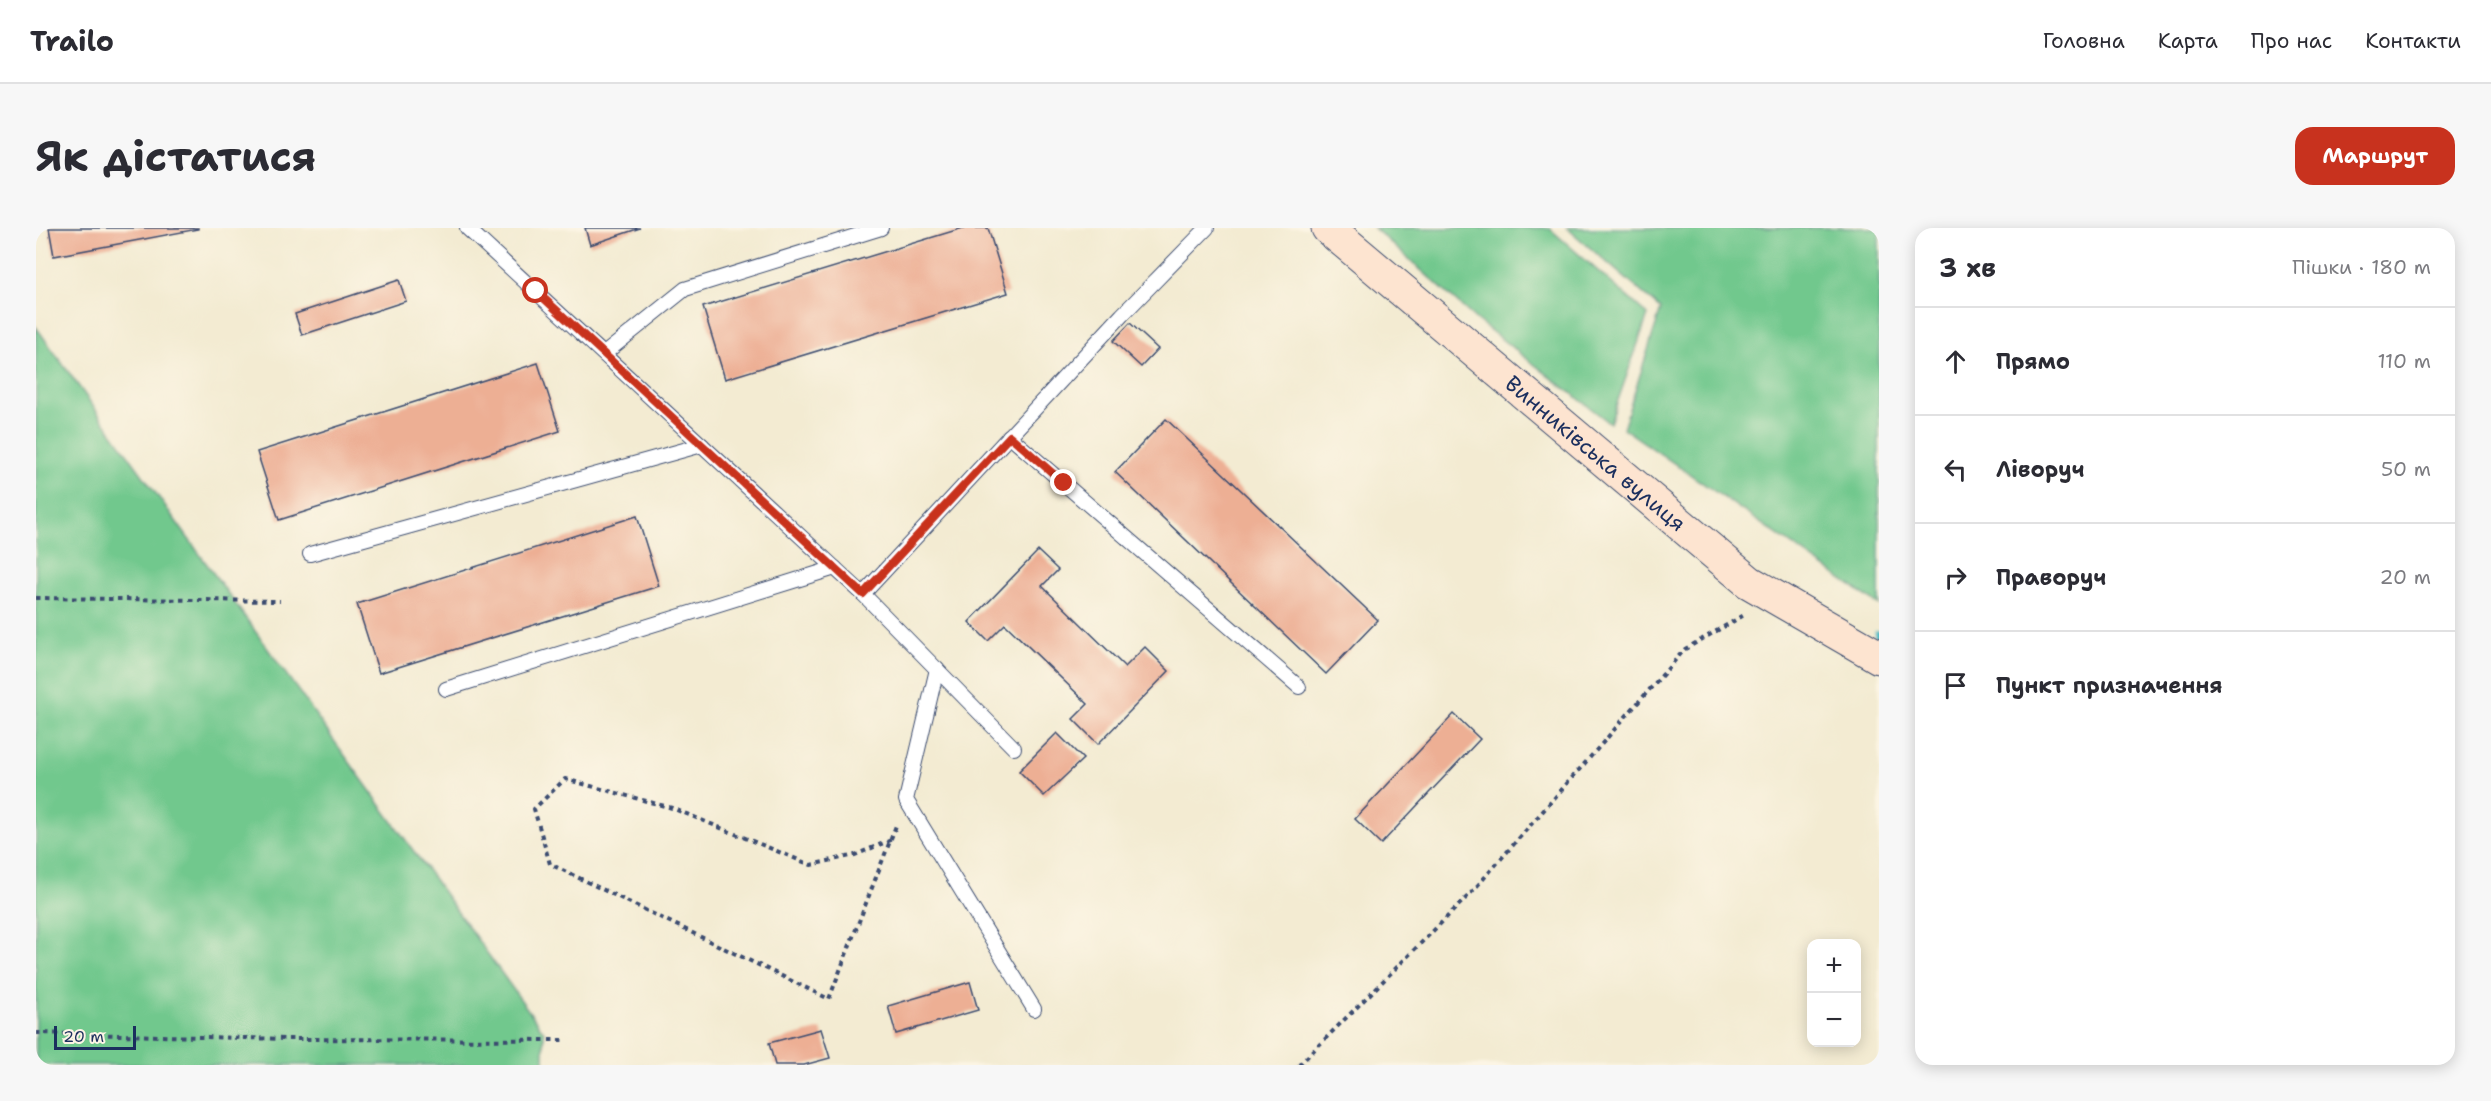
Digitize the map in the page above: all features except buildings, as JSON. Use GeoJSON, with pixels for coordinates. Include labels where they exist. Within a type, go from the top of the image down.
{"type":"FeatureCollection","features":[{"type":"Feature","properties":{"kind":"main road","name":"Винниківська вулиця"},"geometry":{"type":"LineString","coordinates":[[1328,228],[1749,582],[1879,657]]}},
{"type":"Feature","properties":{"kind":"lane"},"geometry":{"type":"LineString","coordinates":[[467,228],[863,594],[1014,748]]}},
{"type":"Feature","properties":{"kind":"lane"},"geometry":{"type":"LineString","coordinates":[[604,354],[685,289],[881,228]]}},
{"type":"Feature","properties":{"kind":"lane"},"geometry":{"type":"LineString","coordinates":[[863,594],[1207,228]]}},
{"type":"Feature","properties":{"kind":"lane"},"geometry":{"type":"LineString","coordinates":[[1010,436],[1299,687]]}},
{"type":"Feature","properties":{"kind":"lane"},"geometry":{"type":"LineString","coordinates":[[310,554],[702,445]]}},
{"type":"Feature","properties":{"kind":"lane"},"geometry":{"type":"LineString","coordinates":[[446,689],[835,568]]}},
{"type":"Feature","properties":{"kind":"lane"},"geometry":{"type":"LineString","coordinates":[[937,669],[906,800],[1035,1009]]}},
{"type":"Feature","properties":{"kind":"path"},"geometry":{"type":"LineString","coordinates":[[1299,1065],[1471,893],[1685,649],[1775,597]]}},
{"type":"Feature","properties":{"kind":"path"},"geometry":{"type":"LineString","coordinates":[[36,598],[280,601]]}},
{"type":"Feature","properties":{"kind":"path"},"geometry":{"type":"LineString","coordinates":[[891,840],[855,855],[811,865],[672,808],[565,779],[534,809],[550,864],[829,999],[891,840],[906,800]]}},
{"type":"Feature","properties":{"kind":"path"},"geometry":{"type":"LineString","coordinates":[[36,1033],[286,1039],[566,1040]]}},
{"type":"Feature","properties":{"kind":"green space"},"geometry":{"type":"Polygon","coordinates":[[[1374,228],[1549,228],[1648,315],[1610,423],[1478,321],[1374,228]]]}},
{"type":"Feature","properties":{"kind":"green space"},"geometry":{"type":"Polygon","coordinates":[[[1567,228],[1879,228],[1879,605],[1623,428],[1661,309],[1567,228]]]}},
{"type":"Feature","properties":{"kind":"green space"},"geometry":{"type":"Polygon","coordinates":[[[36,327],[544,1032],[544,1065],[36,1065],[36,327]]]}},
{"type":"Feature","properties":{"kind":"route"},"geometry":{"type":"LineString","coordinates":[[536,291],[863,594],[1010,436],[1064,483]]}}]}
